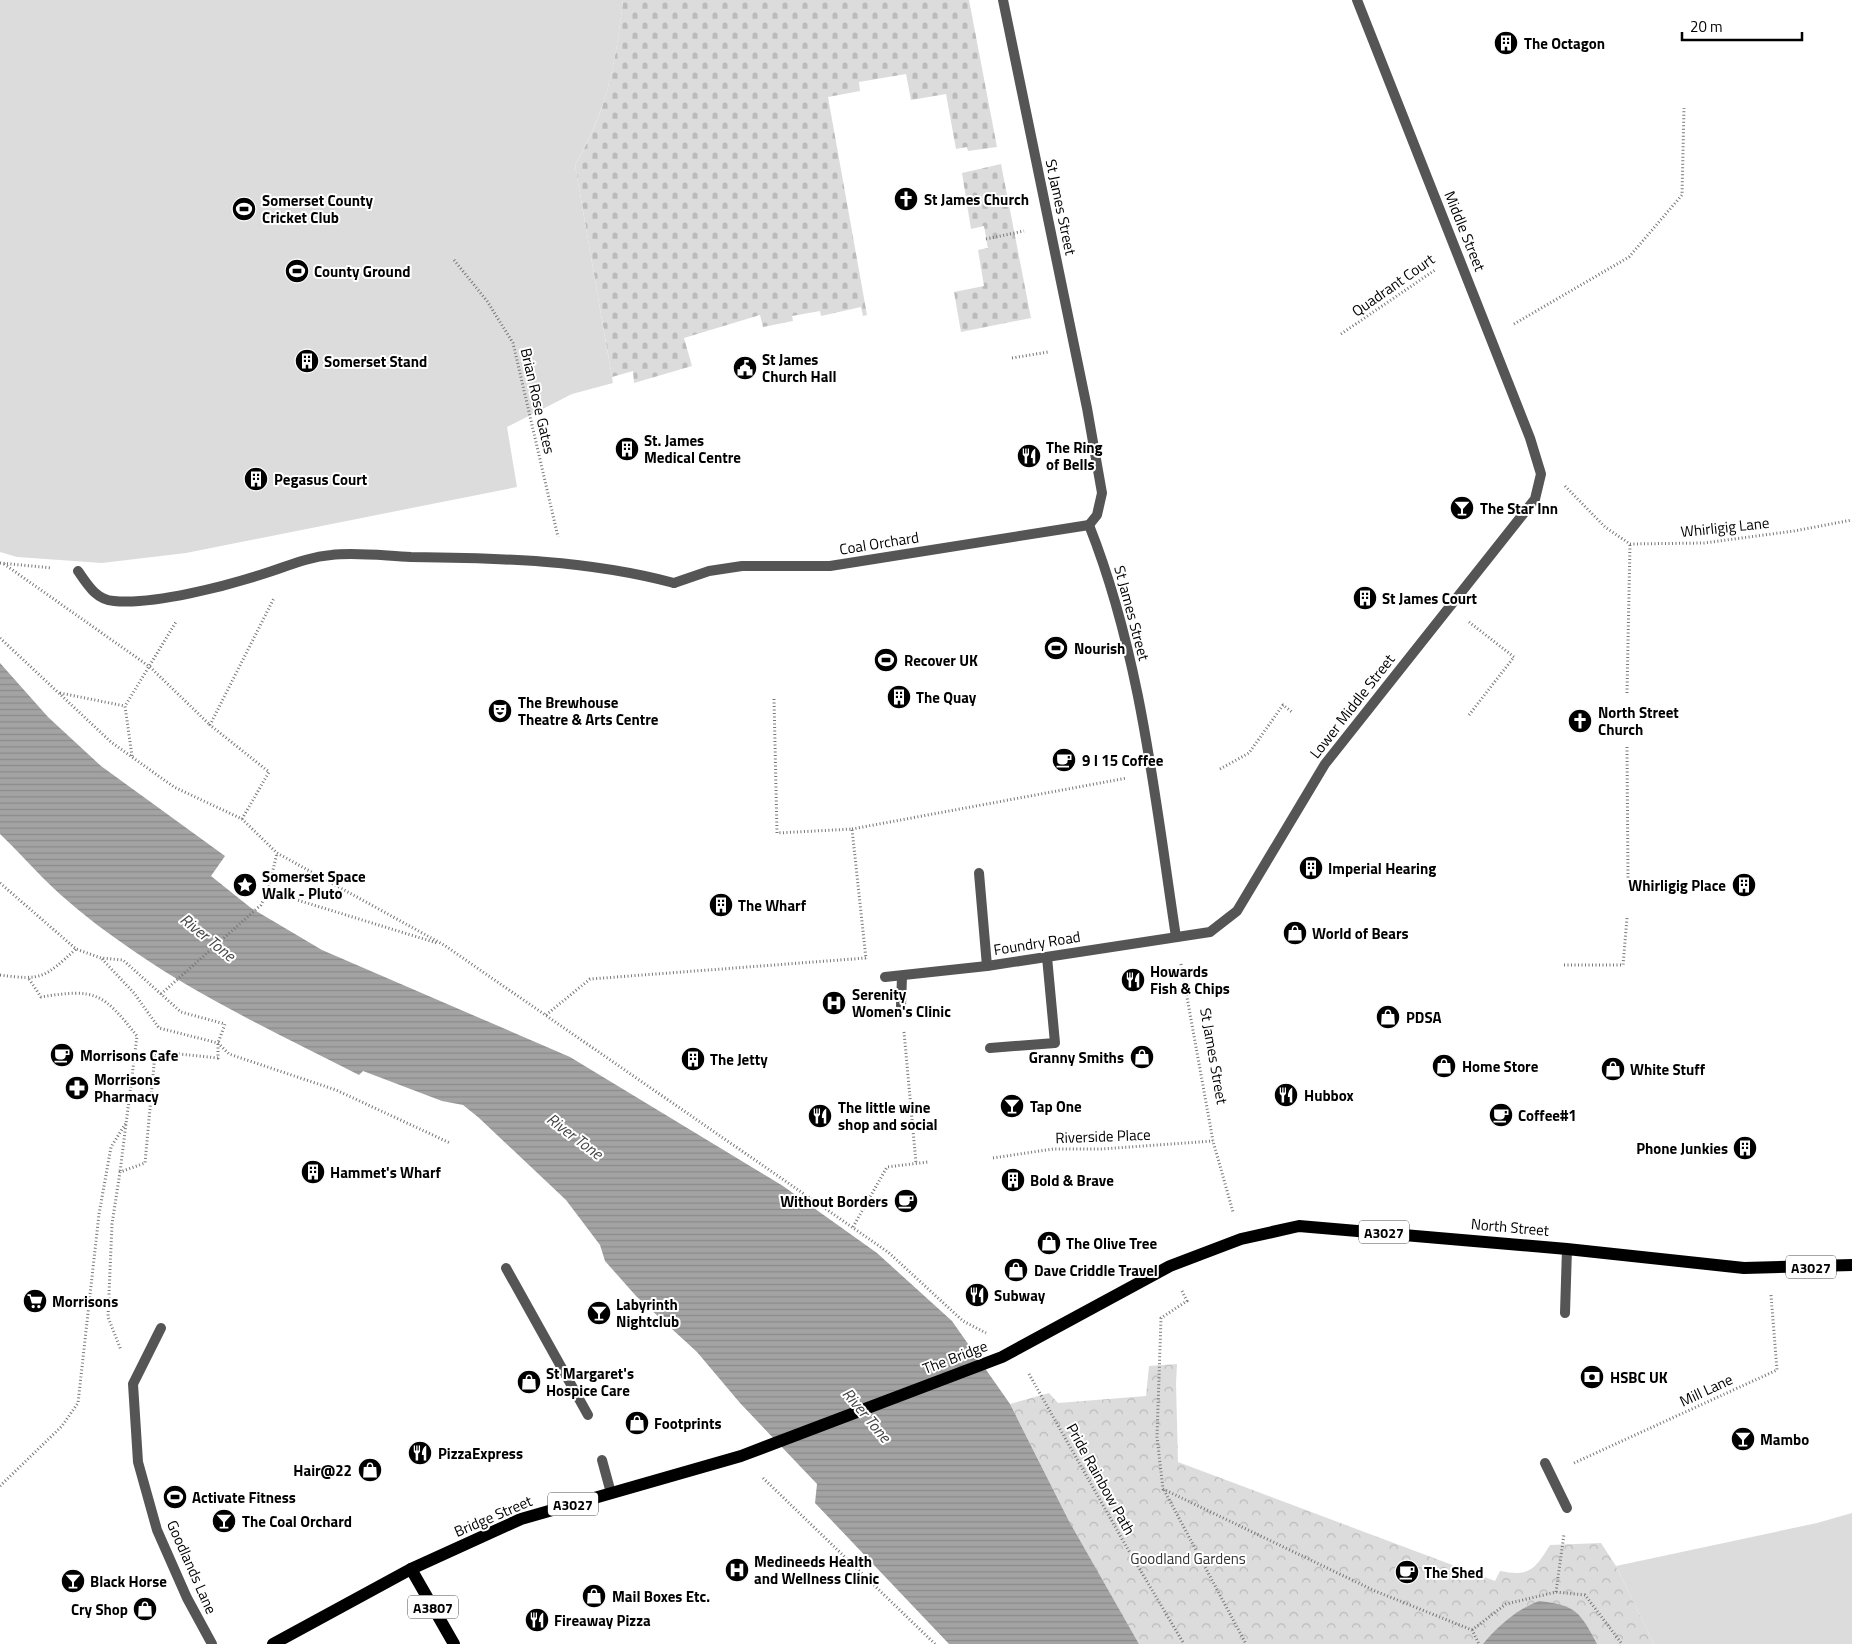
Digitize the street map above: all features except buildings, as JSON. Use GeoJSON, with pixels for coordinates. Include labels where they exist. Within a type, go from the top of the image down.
{"type":"FeatureCollection","features":[{"type":"Feature","properties":{"kind":"main road","name":"North Street"},"geometry":{"type":"LineString","coordinates":[[1170,1266],[1240,1239],[1299,1226],[1567,1249],[1744,1268],[1852,1265]]}},
{"type":"Feature","properties":{"kind":"main road","name":"The Bridge"},"geometry":{"type":"LineString","coordinates":[[741,1456],[1002,1357],[1170,1266]]}},
{"type":"Feature","properties":{"kind":"main road","name":"Bridge Street"},"geometry":{"type":"LineString","coordinates":[[273,1644],[411,1569],[521,1519],[741,1456]]}},
{"type":"Feature","properties":{"kind":"main road","name":"A3807"},"geometry":{"type":"LineString","coordinates":[[411,1569],[454,1644]]}},
{"type":"Feature","properties":{"kind":"street","name":"St James Street"},"geometry":{"type":"LineString","coordinates":[[1003,0],[1102,493],[1097,515],[1089,526],[1116,600],[1152,773],[1176,937]]}},
{"type":"Feature","properties":{"kind":"street","name":"Middle Street"},"geometry":{"type":"LineString","coordinates":[[1356,0],[1491,337],[1530,438],[1541,474]]}},
{"type":"Feature","properties":{"kind":"street","name":"Lower Middle Street"},"geometry":{"type":"LineString","coordinates":[[1176,937],[1210,932],[1237,911],[1324,764],[1535,500],[1541,474]]}},
{"type":"Feature","properties":{"kind":"street","name":"Coal Orchard"},"geometry":{"type":"LineString","coordinates":[[567,563],[639,574],[674,583],[709,571],[742,566],[830,566],[1089,526]]}},
{"type":"Feature","properties":{"kind":"street"},"geometry":{"type":"LineString","coordinates":[[78,571],[88,586],[99,596],[111,601],[132,602],[246,580],[292,562],[332,554],[479,558],[567,563]]}},
{"type":"Feature","properties":{"kind":"street"},"geometry":{"type":"LineString","coordinates":[[979,873],[987,966]]}},
{"type":"Feature","properties":{"kind":"street","name":"Foundry Road"},"geometry":{"type":"LineString","coordinates":[[885,977],[987,966],[1176,937]]}},
{"type":"Feature","properties":{"kind":"street"},"geometry":{"type":"LineString","coordinates":[[990,1048],[1055,1042],[1047,957]]}},
{"type":"Feature","properties":{"kind":"street"},"geometry":{"type":"LineString","coordinates":[[901,1006],[902,976]]}},
{"type":"Feature","properties":{"kind":"street"},"geometry":{"type":"LineString","coordinates":[[1564,1313],[1567,1249]]}},
{"type":"Feature","properties":{"kind":"street"},"geometry":{"type":"LineString","coordinates":[[506,1268],[588,1415]]}},
{"type":"Feature","properties":{"kind":"street"},"geometry":{"type":"LineString","coordinates":[[133,1384],[161,1328]]}},
{"type":"Feature","properties":{"kind":"street","name":"Goodlands Lane"},"geometry":{"type":"LineString","coordinates":[[133,1384],[138,1462],[157,1530],[187,1598],[212,1644]]}},
{"type":"Feature","properties":{"kind":"street"},"geometry":{"type":"LineString","coordinates":[[602,1460],[611,1493]]}},
{"type":"Feature","properties":{"kind":"street"},"geometry":{"type":"LineString","coordinates":[[1546,1463],[1567,1508]]}},
{"type":"Feature","properties":{"kind":"path"},"geometry":{"type":"LineString","coordinates":[[1491,337],[1629,257],[1682,196],[1684,108]]}},
{"type":"Feature","properties":{"kind":"path"},"geometry":{"type":"LineString","coordinates":[[986,239],[1049,225]]}},
{"type":"Feature","properties":{"kind":"path","name":"Quadrant Court"},"geometry":{"type":"LineString","coordinates":[[1341,334],[1458,254]]}},
{"type":"Feature","properties":{"kind":"path","name":"Brian Rose Gates"},"geometry":{"type":"LineString","coordinates":[[454,260],[487,301],[513,344],[559,540],[567,563]]}},
{"type":"Feature","properties":{"kind":"path"},"geometry":{"type":"LineString","coordinates":[[1012,358],[1074,347]]}},
{"type":"Feature","properties":{"kind":"path"},"geometry":{"type":"LineString","coordinates":[[1541,474],[1558,479],[1605,527],[1630,544],[1627,692]]}},
{"type":"Feature","properties":{"kind":"path","name":"Whirligig Lane"},"geometry":{"type":"LineString","coordinates":[[1630,544],[1704,543],[1794,531],[1852,520]]}},
{"type":"Feature","properties":{"kind":"path"},"geometry":{"type":"LineString","coordinates":[[210,725],[292,562]]}},
{"type":"Feature","properties":{"kind":"path"},"geometry":{"type":"LineString","coordinates":[[2,564],[150,667],[210,725],[269,772],[242,819]]}},
{"type":"Feature","properties":{"kind":"path"},"geometry":{"type":"LineString","coordinates":[[2,564],[78,571]]}},
{"type":"Feature","properties":{"kind":"path"},"geometry":{"type":"LineString","coordinates":[[132,757],[125,706],[195,591]]}},
{"type":"Feature","properties":{"kind":"path"},"geometry":{"type":"LineString","coordinates":[[1450,606],[1514,657],[1470,715]]}},
{"type":"Feature","properties":{"kind":"path"},"geometry":{"type":"LineString","coordinates":[[0,638],[111,742],[174,787],[242,819],[278,853],[444,945],[888,1252],[963,1321],[1015,1349]]}},
{"type":"Feature","properties":{"kind":"path"},"geometry":{"type":"LineString","coordinates":[[58,692],[125,706]]}},
{"type":"Feature","properties":{"kind":"path"},"geometry":{"type":"LineString","coordinates":[[774,699],[777,833],[852,829],[1152,773]]}},
{"type":"Feature","properties":{"kind":"path"},"geometry":{"type":"LineString","coordinates":[[1220,770],[1249,753],[1283,705],[1292,712]]}},
{"type":"Feature","properties":{"kind":"path"},"geometry":{"type":"LineString","coordinates":[[1627,747],[1628,879]]}},
{"type":"Feature","properties":{"kind":"path"},"geometry":{"type":"LineString","coordinates":[[546,1015],[590,979],[866,958],[852,829]]}},
{"type":"Feature","properties":{"kind":"path"},"geometry":{"type":"LineString","coordinates":[[161,994],[260,905],[268,891],[278,853]]}},
{"type":"Feature","properties":{"kind":"path"},"geometry":{"type":"LineString","coordinates":[[0,883],[76,949],[101,958],[123,960],[181,1012],[225,1024],[218,1043],[218,1058],[160,1052],[155,1054],[145,1163],[120,1172]]}},
{"type":"Feature","properties":{"kind":"path"},"geometry":{"type":"LineString","coordinates":[[268,891],[444,945]]}},
{"type":"Feature","properties":{"kind":"path"},"geometry":{"type":"LineString","coordinates":[[1564,965],[1623,965],[1627,918]]}},
{"type":"Feature","properties":{"kind":"path","name":"St James Street"},"geometry":{"type":"LineString","coordinates":[[1176,937],[1214,1141],[1240,1239]]}},
{"type":"Feature","properties":{"kind":"path"},"geometry":{"type":"LineString","coordinates":[[0,975],[29,979],[50,972],[76,949]]}},
{"type":"Feature","properties":{"kind":"path"},"geometry":{"type":"LineString","coordinates":[[101,958],[134,993],[159,1028],[218,1043],[229,1054],[336,1090],[450,1143]]}},
{"type":"Feature","properties":{"kind":"path"},"geometry":{"type":"LineString","coordinates":[[29,979],[41,997],[75,991],[92,994],[115,1008],[137,1036],[112,1224],[108,1316],[133,1384]]}},
{"type":"Feature","properties":{"kind":"path"},"geometry":{"type":"LineString","coordinates":[[901,1006],[916,1163]]}},
{"type":"Feature","properties":{"kind":"path"},"geometry":{"type":"LineString","coordinates":[[0,1486],[62,1426],[78,1403],[100,1204],[111,1147],[126,1122]]}},
{"type":"Feature","properties":{"kind":"path","name":"Riverside Place"},"geometry":{"type":"LineString","coordinates":[[993,1158],[1053,1149],[1102,1149],[1214,1141]]}},
{"type":"Feature","properties":{"kind":"path"},"geometry":{"type":"LineString","coordinates":[[853,1227],[887,1167],[928,1162]]}},
{"type":"Feature","properties":{"kind":"path"},"geometry":{"type":"LineString","coordinates":[[1170,1266],[1187,1301],[1161,1318],[1157,1437],[1163,1489],[1246,1644]]}},
{"type":"Feature","properties":{"kind":"path","name":"Mill Lane"},"geometry":{"type":"LineString","coordinates":[[1551,1473],[1777,1370],[1771,1310],[1771,1268]]}},
{"type":"Feature","properties":{"kind":"path","name":"Pride Rainbow Path"},"geometry":{"type":"LineString","coordinates":[[1015,1349],[1126,1546],[1184,1644]]}},
{"type":"Feature","properties":{"kind":"path"},"geometry":{"type":"LineString","coordinates":[[741,1456],[935,1644]]}},
{"type":"Feature","properties":{"kind":"path"},"geometry":{"type":"LineString","coordinates":[[1163,1489],[1375,1591],[1472,1630],[1480,1644]]}},
{"type":"Feature","properties":{"kind":"path"},"geometry":{"type":"LineString","coordinates":[[1556,1592],[1567,1508]]}},
{"type":"Feature","properties":{"kind":"path"},"geometry":{"type":"LineString","coordinates":[[1472,1630],[1506,1604],[1556,1592],[1585,1595],[1622,1644]]}},
{"type":"Feature","properties":{"kind":"green space","name":"County Ground"},"geometry":{"type":"Polygon","coordinates":[[[0,0],[623,0],[617,45],[608,86],[595,125],[575,165],[613,383],[572,394],[507,427],[517,487],[186,553],[102,563],[17,557],[0,552],[0,0]]]}},
{"type":"Feature","properties":{"kind":"green space"},"geometry":{"type":"Polygon","coordinates":[[[623,0],[969,0],[997,147],[968,151],[967,147],[956,149],[946,94],[911,100],[906,74],[859,82],[860,91],[828,97],[867,315],[863,316],[861,307],[821,316],[820,311],[792,316],[793,321],[763,327],[760,315],[684,338],[692,366],[634,383],[633,371],[612,377],[575,165],[595,125],[608,86],[617,44],[623,0]]]}},
{"type":"Feature","properties":{"kind":"green space"},"geometry":{"type":"Polygon","coordinates":[[[1001,164],[1031,318],[961,332],[954,292],[984,286],[978,250],[988,248],[984,226],[971,229],[962,173],[1001,164]]]}},
{"type":"Feature","properties":{"kind":"green space","name":"Goodland Gardens"},"geometry":{"type":"Polygon","coordinates":[[[1177,1364],[1178,1462],[1495,1581],[1500,1571],[1518,1573],[1531,1569],[1550,1545],[1601,1543],[1616,1566],[1654,1644],[1139,1644],[1069,1521],[1010,1404],[1049,1393],[1058,1403],[1146,1396],[1149,1366],[1177,1364]]]}},
{"type":"Feature","properties":{"kind":"green space"},"geometry":{"type":"Polygon","coordinates":[[[1852,1513],[1852,1644],[1654,1644],[1616,1566],[1817,1523],[1852,1513]]]}},
{"type":"Feature","properties":{"kind":"water","name":"River Tone"},"geometry":{"type":"Polygon","coordinates":[[[0,663],[48,717],[101,766],[225,856],[211,876],[251,908],[322,950],[570,1057],[783,1186],[877,1253],[952,1321],[1010,1404],[1069,1521],[1139,1644],[949,1644],[815,1503],[817,1484],[740,1403],[697,1352],[636,1296],[605,1261],[600,1245],[566,1200],[478,1117],[463,1105],[442,1101],[363,1071],[359,1075],[236,1012],[146,960],[69,902],[0,834],[0,663]]]}},
{"type":"Feature","properties":{"kind":"water"},"geometry":{"type":"Polygon","coordinates":[[[1539,1601],[1561,1605],[1575,1612],[1586,1624],[1597,1644],[1483,1644],[1508,1619],[1539,1601]]]}},
{"type":"Feature","properties":{"kind":"place","name":"The Octagon"},"geometry":{"type":"Point","coordinates":[1506,43]}},
{"type":"Feature","properties":{"kind":"place","name":"St James Church"},"geometry":{"type":"Point","coordinates":[906,199]}},
{"type":"Feature","properties":{"kind":"place","name":"Somerset County Cricket Club"},"geometry":{"type":"Point","coordinates":[244,209]}},
{"type":"Feature","properties":{"kind":"place","name":"County Ground"},"geometry":{"type":"Point","coordinates":[297,271]}},
{"type":"Feature","properties":{"kind":"place","name":"Somerset Stand"},"geometry":{"type":"Point","coordinates":[307,361]}},
{"type":"Feature","properties":{"kind":"place","name":"St James Church Hall"},"geometry":{"type":"Point","coordinates":[745,368]}},
{"type":"Feature","properties":{"kind":"place","name":"St. James Medical Centre"},"geometry":{"type":"Point","coordinates":[627,449]}},
{"type":"Feature","properties":{"kind":"place","name":"The Ring of Bells"},"geometry":{"type":"Point","coordinates":[1029,456]}},
{"type":"Feature","properties":{"kind":"place","name":"Pegasus Court"},"geometry":{"type":"Point","coordinates":[256,479]}},
{"type":"Feature","properties":{"kind":"place","name":"The Star Inn"},"geometry":{"type":"Point","coordinates":[1462,508]}},
{"type":"Feature","properties":{"kind":"place","name":"St James Court"},"geometry":{"type":"Point","coordinates":[1365,598]}},
{"type":"Feature","properties":{"kind":"place","name":"Nourish"},"geometry":{"type":"Point","coordinates":[1056,648]}},
{"type":"Feature","properties":{"kind":"place","name":"Recover UK"},"geometry":{"type":"Point","coordinates":[886,660]}},
{"type":"Feature","properties":{"kind":"place","name":"The Quay"},"geometry":{"type":"Point","coordinates":[899,697]}},
{"type":"Feature","properties":{"kind":"place","name":"The Brewhouse Theatre & Arts Centre"},"geometry":{"type":"Point","coordinates":[500,711]}},
{"type":"Feature","properties":{"kind":"place","name":"North Street Church"},"geometry":{"type":"Point","coordinates":[1580,721]}},
{"type":"Feature","properties":{"kind":"place","name":"9 I 15 Coffee"},"geometry":{"type":"Point","coordinates":[1064,760]}},
{"type":"Feature","properties":{"kind":"place","name":"Imperial Hearing"},"geometry":{"type":"Point","coordinates":[1311,868]}},
{"type":"Feature","properties":{"kind":"place","name":"Somerset Space Walk - Pluto"},"geometry":{"type":"Point","coordinates":[245,885]}},
{"type":"Feature","properties":{"kind":"place","name":"Whirligig Place"},"geometry":{"type":"Point","coordinates":[1744,885]}},
{"type":"Feature","properties":{"kind":"place","name":"The Wharf"},"geometry":{"type":"Point","coordinates":[721,905]}},
{"type":"Feature","properties":{"kind":"place","name":"World of Bears"},"geometry":{"type":"Point","coordinates":[1295,933]}},
{"type":"Feature","properties":{"kind":"place","name":"Howards Fish & Chips"},"geometry":{"type":"Point","coordinates":[1133,980]}},
{"type":"Feature","properties":{"kind":"place","name":"Serenity Women's Clinic"},"geometry":{"type":"Point","coordinates":[834,1003]}},
{"type":"Feature","properties":{"kind":"place","name":"PDSA"},"geometry":{"type":"Point","coordinates":[1388,1017]}},
{"type":"Feature","properties":{"kind":"place","name":"Morrisons Cafe"},"geometry":{"type":"Point","coordinates":[62,1055]}},
{"type":"Feature","properties":{"kind":"place","name":"Granny Smiths"},"geometry":{"type":"Point","coordinates":[1142,1057]}},
{"type":"Feature","properties":{"kind":"place","name":"The Jetty"},"geometry":{"type":"Point","coordinates":[693,1059]}},
{"type":"Feature","properties":{"kind":"place","name":"Home Store"},"geometry":{"type":"Point","coordinates":[1444,1066]}},
{"type":"Feature","properties":{"kind":"place","name":"White Stuff"},"geometry":{"type":"Point","coordinates":[1613,1069]}},
{"type":"Feature","properties":{"kind":"place","name":"Morrisons Pharmacy"},"geometry":{"type":"Point","coordinates":[77,1088]}},
{"type":"Feature","properties":{"kind":"place","name":"Hubbox"},"geometry":{"type":"Point","coordinates":[1286,1095]}},
{"type":"Feature","properties":{"kind":"place","name":"Tap One"},"geometry":{"type":"Point","coordinates":[1012,1106]}},
{"type":"Feature","properties":{"kind":"place","name":"Coffee#1"},"geometry":{"type":"Point","coordinates":[1501,1115]}},
{"type":"Feature","properties":{"kind":"place","name":"The little wine shop and social"},"geometry":{"type":"Point","coordinates":[820,1116]}},
{"type":"Feature","properties":{"kind":"place","name":"Phone Junkies"},"geometry":{"type":"Point","coordinates":[1745,1148]}},
{"type":"Feature","properties":{"kind":"place","name":"Hammet's Wharf"},"geometry":{"type":"Point","coordinates":[313,1172]}},
{"type":"Feature","properties":{"kind":"place","name":"Bold & Brave"},"geometry":{"type":"Point","coordinates":[1013,1180]}},
{"type":"Feature","properties":{"kind":"place","name":"Without Borders"},"geometry":{"type":"Point","coordinates":[906,1201]}},
{"type":"Feature","properties":{"kind":"place","name":"The Olive Tree"},"geometry":{"type":"Point","coordinates":[1049,1243]}},
{"type":"Feature","properties":{"kind":"place","name":"Dave Criddle Travel"},"geometry":{"type":"Point","coordinates":[1016,1270]}},
{"type":"Feature","properties":{"kind":"place","name":"Subway"},"geometry":{"type":"Point","coordinates":[977,1295]}},
{"type":"Feature","properties":{"kind":"place","name":"Morrisons"},"geometry":{"type":"Point","coordinates":[35,1301]}},
{"type":"Feature","properties":{"kind":"place","name":"Labyrinth Nightclub"},"geometry":{"type":"Point","coordinates":[599,1313]}},
{"type":"Feature","properties":{"kind":"place","name":"HSBC UK"},"geometry":{"type":"Point","coordinates":[1592,1377]}},
{"type":"Feature","properties":{"kind":"place","name":"St Margaret's Hospice Care"},"geometry":{"type":"Point","coordinates":[529,1382]}},
{"type":"Feature","properties":{"kind":"place","name":"Footprints"},"geometry":{"type":"Point","coordinates":[637,1423]}},
{"type":"Feature","properties":{"kind":"place","name":"Mambo"},"geometry":{"type":"Point","coordinates":[1743,1439]}},
{"type":"Feature","properties":{"kind":"place","name":"PizzaExpress"},"geometry":{"type":"Point","coordinates":[420,1453]}},
{"type":"Feature","properties":{"kind":"place","name":"Hair@22"},"geometry":{"type":"Point","coordinates":[370,1470]}},
{"type":"Feature","properties":{"kind":"place","name":"Activate Fitness"},"geometry":{"type":"Point","coordinates":[175,1497]}},
{"type":"Feature","properties":{"kind":"place","name":"The Coal Orchard"},"geometry":{"type":"Point","coordinates":[224,1521]}},
{"type":"Feature","properties":{"kind":"place","name":"Medineeds Health and Wellness Clinic"},"geometry":{"type":"Point","coordinates":[737,1570]}},
{"type":"Feature","properties":{"kind":"place","name":"The Shed"},"geometry":{"type":"Point","coordinates":[1407,1572]}},
{"type":"Feature","properties":{"kind":"place","name":"Black Horse"},"geometry":{"type":"Point","coordinates":[73,1581]}},
{"type":"Feature","properties":{"kind":"place","name":"Mail Boxes Etc."},"geometry":{"type":"Point","coordinates":[594,1596]}},
{"type":"Feature","properties":{"kind":"place","name":"Cry Shop"},"geometry":{"type":"Point","coordinates":[145,1609]}},
{"type":"Feature","properties":{"kind":"place","name":"Fireaway Pizza"},"geometry":{"type":"Point","coordinates":[537,1620]}}]}
